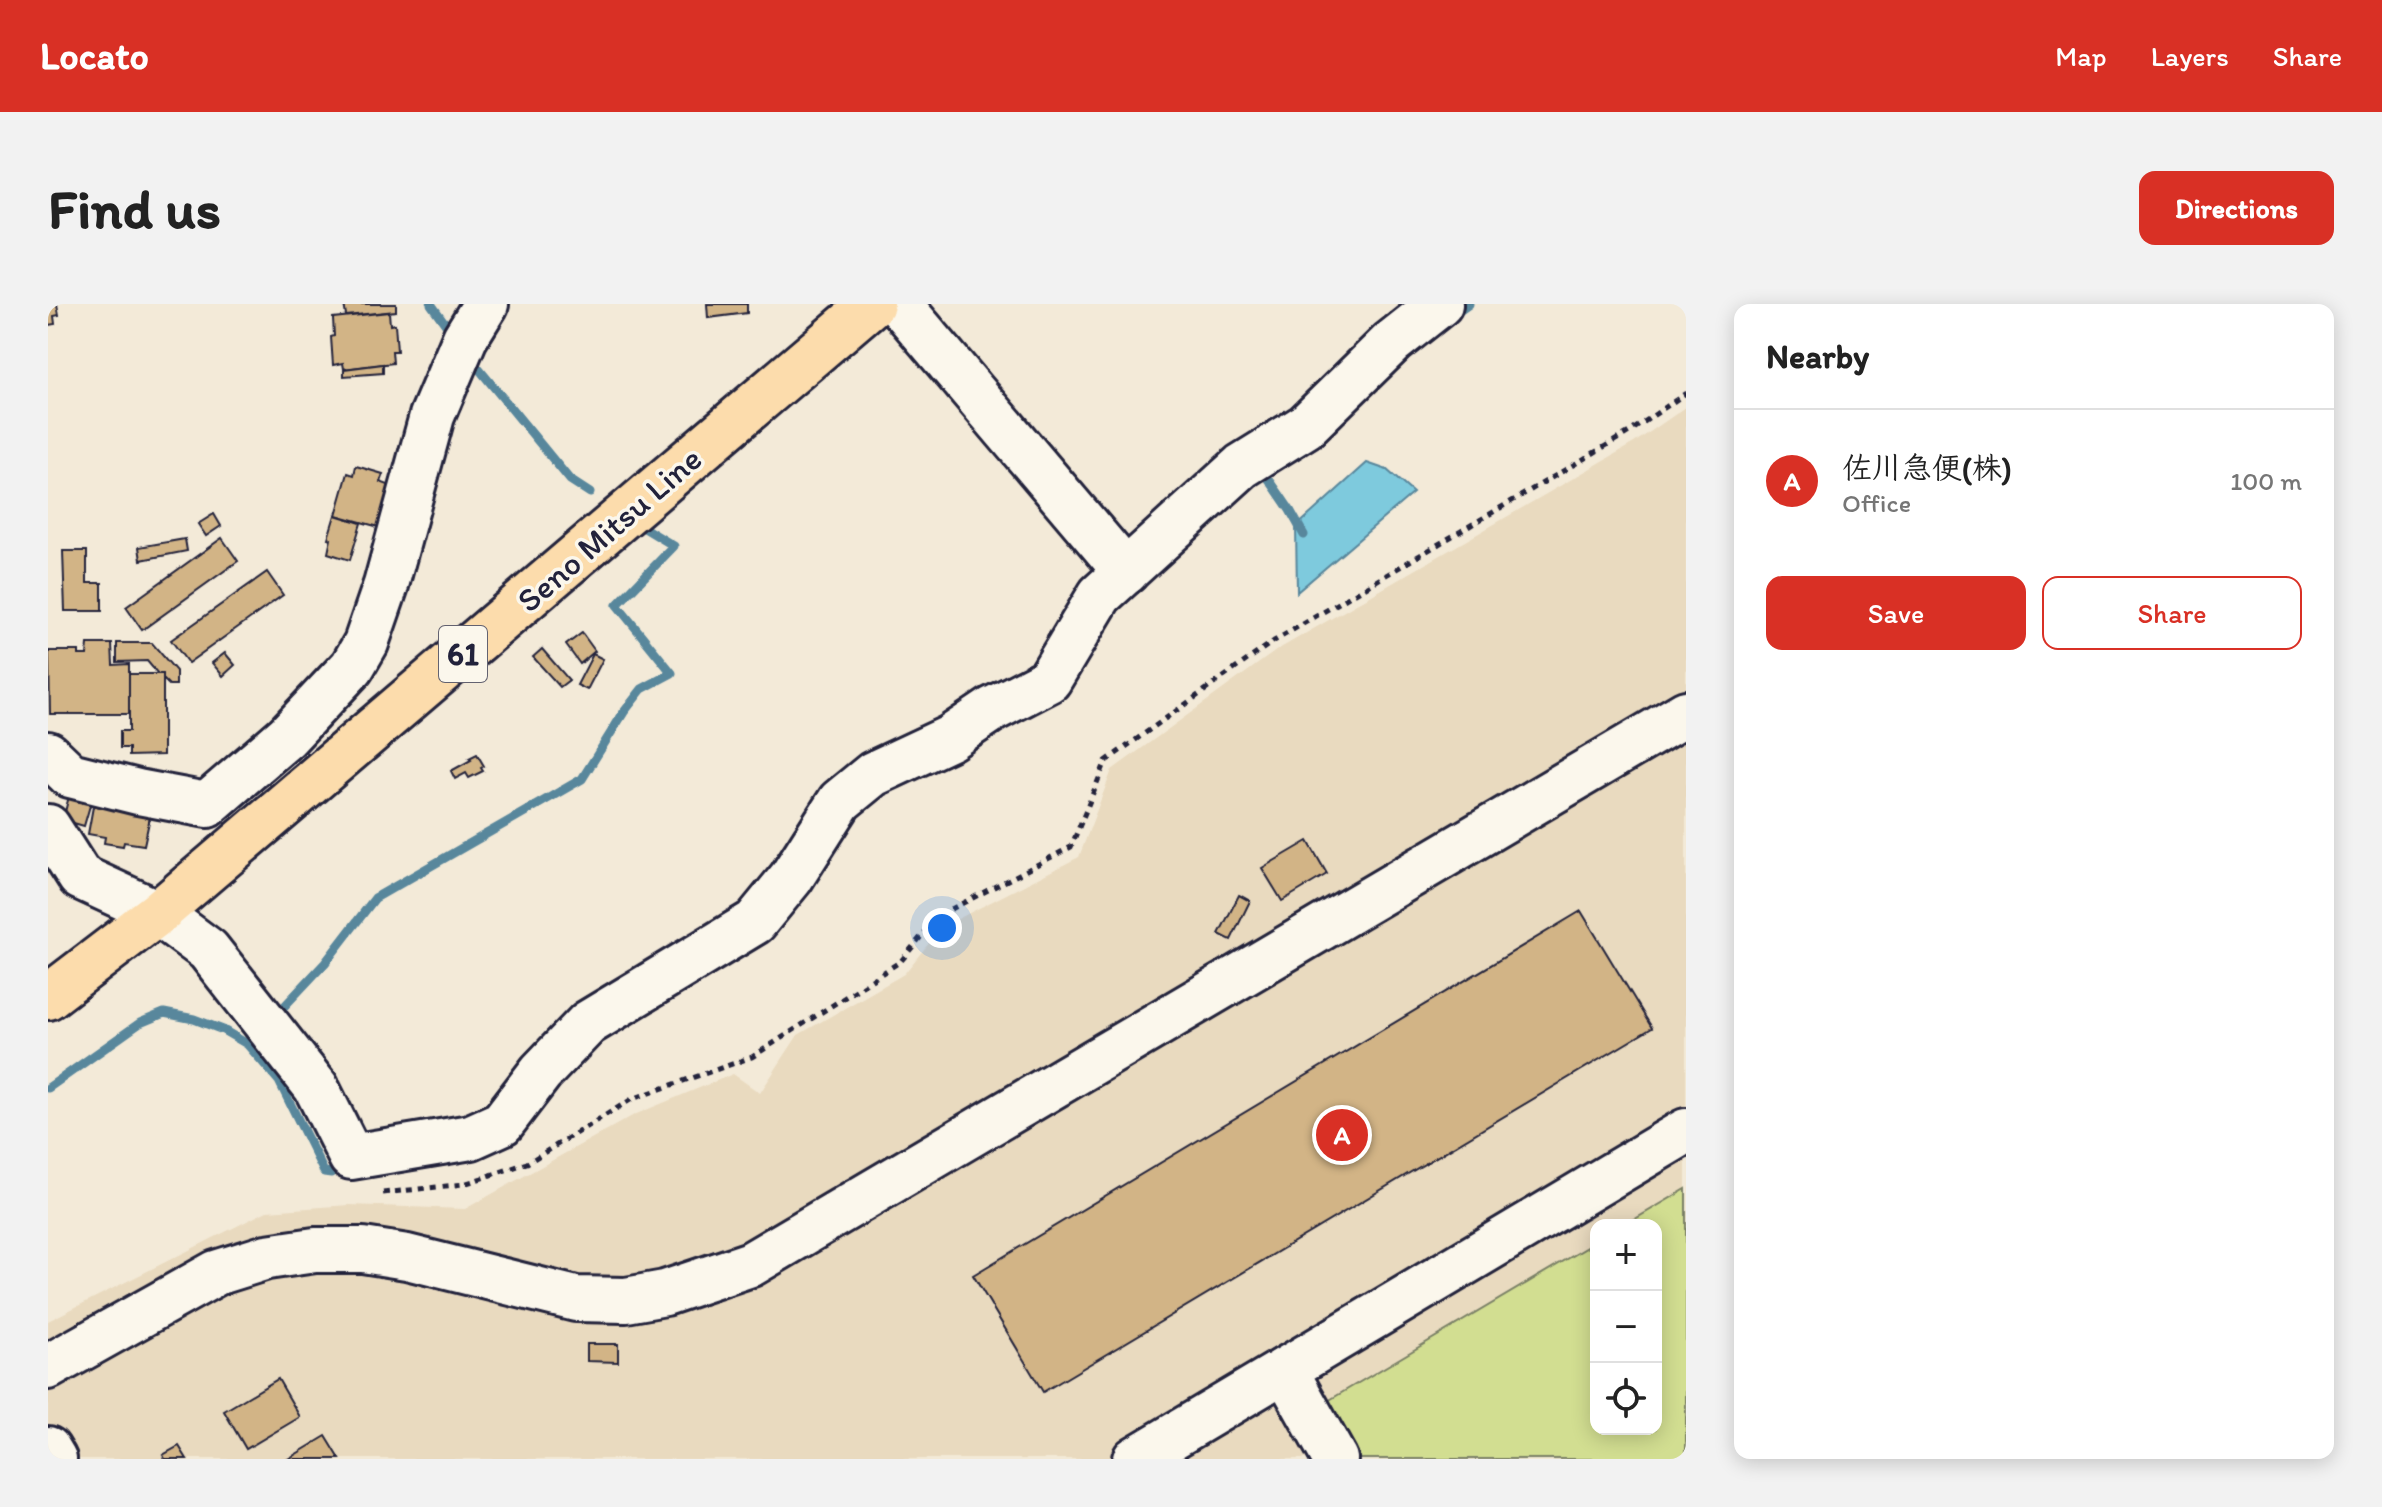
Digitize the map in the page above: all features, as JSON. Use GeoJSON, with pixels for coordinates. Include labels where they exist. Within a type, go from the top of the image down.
{"type":"FeatureCollection","features":[{"type":"Feature","properties":{"kind":"main road","name":"Seno Mitsu Line"},"geometry":{"type":"LineString","coordinates":[[48,997],[158,913],[872,304]]}},
{"type":"Feature","properties":{"kind":"street"},"geometry":{"type":"LineString","coordinates":[[48,754],[70,775],[207,805],[287,736],[352,667],[366,643],[386,585],[432,416],[465,338],[486,304]]}},
{"type":"Feature","properties":{"kind":"street"},"geometry":{"type":"LineString","coordinates":[[899,304],[1126,572]]}},
{"type":"Feature","properties":{"kind":"street"},"geometry":{"type":"LineString","coordinates":[[48,827],[64,876],[158,913],[208,950],[316,1087],[351,1157],[471,1137],[502,1123],[541,1072],[588,1023],[755,922],[791,878],[840,801],[873,774],[950,738],[993,709],[1049,680],[1100,595],[1242,466],[1306,426],[1392,342],[1440,304]]}},
{"type":"Feature","properties":{"kind":"street"},"geometry":{"type":"LineString","coordinates":[[352,667],[391,716]]}},
{"type":"Feature","properties":{"kind":"street"},"geometry":{"type":"LineString","coordinates":[[48,1367],[216,1273],[279,1255],[315,1250],[378,1252],[576,1299],[601,1300],[626,1300],[665,1293],[751,1264],[1686,713]]}},
{"type":"Feature","properties":{"kind":"street"},"geometry":{"type":"LineString","coordinates":[[1135,1459],[1686,1131]]}},
{"type":"Feature","properties":{"kind":"street"},"geometry":{"type":"LineString","coordinates":[[1285,1370],[1335,1459]]}},
{"type":"Feature","properties":{"kind":"street"},"geometry":{"type":"LineString","coordinates":[[48,1449],[54,1459]]}},
{"type":"Feature","properties":{"kind":"path"},"geometry":{"type":"LineString","coordinates":[[372,1194],[464,1184],[527,1163],[632,1099],[752,1057],[901,961],[938,916],[1071,847],[1106,761],[1261,650],[1631,431],[1686,393]]}},
{"type":"Feature","properties":{"kind":"shaded area"},"geometry":{"type":"Polygon","coordinates":[[[1686,407],[1686,1459],[48,1459],[48,1321],[267,1211],[349,1205],[465,1209],[634,1115],[733,1074],[760,1093],[798,1035],[904,974],[942,927],[1079,857],[1112,770],[1277,650],[1634,443],[1686,407]]]}},
{"type":"Feature","properties":{"kind":"green space"},"geometry":{"type":"Polygon","coordinates":[[[1686,1189],[1686,1459],[1353,1459],[1321,1405],[1590,1246],[1590,1435],[1662,1435],[1662,1219],[1635,1219],[1686,1189]]]}},
{"type":"Feature","properties":{"kind":"water"},"geometry":{"type":"Polygon","coordinates":[[[1367,463],[1387,470],[1413,493],[1297,592],[1296,527],[1367,463]]]}},
{"type":"Feature","properties":{"kind":"building"},"geometry":{"type":"Polygon","coordinates":[[[48,304],[57,304],[59,315],[54,316],[55,324],[48,325],[48,304]]]}},
{"type":"Feature","properties":{"kind":"building"},"geometry":{"type":"Polygon","coordinates":[[[344,304],[396,304],[396,311],[346,316],[344,304]]]}},
{"type":"Feature","properties":{"kind":"building"},"geometry":{"type":"Polygon","coordinates":[[[707,304],[747,304],[747,313],[708,318],[707,304]]]}},
{"type":"Feature","properties":{"kind":"building"},"geometry":{"type":"Polygon","coordinates":[[[389,312],[390,325],[395,324],[397,351],[392,351],[393,363],[344,369],[343,363],[333,365],[333,318],[389,312]]]}},
{"type":"Feature","properties":{"kind":"building"},"geometry":{"type":"Polygon","coordinates":[[[383,364],[383,373],[344,376],[344,369],[383,364]]]}},
{"type":"Feature","properties":{"kind":"building"},"geometry":{"type":"Polygon","coordinates":[[[356,466],[383,474],[380,482],[391,486],[379,527],[336,515],[348,473],[354,475],[356,466]]]}},
{"type":"Feature","properties":{"kind":"building"},"geometry":{"type":"Polygon","coordinates":[[[214,514],[221,526],[206,536],[198,524],[214,514]]]}},
{"type":"Feature","properties":{"kind":"building"},"geometry":{"type":"Polygon","coordinates":[[[335,515],[361,523],[350,560],[328,553],[331,539],[328,538],[335,515]]]}},
{"type":"Feature","properties":{"kind":"building"},"geometry":{"type":"Polygon","coordinates":[[[222,538],[238,561],[142,630],[126,607],[222,538]]]}},
{"type":"Feature","properties":{"kind":"building"},"geometry":{"type":"Polygon","coordinates":[[[185,539],[187,551],[141,560],[139,547],[185,539]]]}},
{"type":"Feature","properties":{"kind":"building"},"geometry":{"type":"Polygon","coordinates":[[[63,551],[87,551],[87,583],[102,583],[102,611],[65,611],[63,551]]]}},
{"type":"Feature","properties":{"kind":"building"},"geometry":{"type":"Polygon","coordinates":[[[267,572],[283,595],[188,663],[171,640],[267,572]]]}},
{"type":"Feature","properties":{"kind":"building"},"geometry":{"type":"Polygon","coordinates":[[[582,633],[595,651],[580,664],[566,645],[582,633]]]}},
{"type":"Feature","properties":{"kind":"building"},"geometry":{"type":"Polygon","coordinates":[[[117,643],[152,643],[176,671],[176,685],[169,685],[163,674],[158,674],[147,661],[117,662],[117,643]]]}},
{"type":"Feature","properties":{"kind":"building"},"geometry":{"type":"Polygon","coordinates":[[[88,644],[112,644],[113,665],[129,664],[129,714],[50,714],[49,651],[79,651],[79,655],[87,655],[88,644]]]}},
{"type":"Feature","properties":{"kind":"building"},"geometry":{"type":"Polygon","coordinates":[[[542,649],[569,680],[560,687],[533,657],[542,649]]]}},
{"type":"Feature","properties":{"kind":"building"},"geometry":{"type":"Polygon","coordinates":[[[225,653],[235,665],[223,676],[212,663],[225,653]]]}},
{"type":"Feature","properties":{"kind":"building"},"geometry":{"type":"Polygon","coordinates":[[[593,654],[603,659],[587,690],[577,685],[593,654]]]}},
{"type":"Feature","properties":{"kind":"building"},"geometry":{"type":"Polygon","coordinates":[[[129,674],[163,674],[163,755],[129,756],[129,748],[120,748],[120,731],[129,731],[129,674]]]}},
{"type":"Feature","properties":{"kind":"building"},"geometry":{"type":"Polygon","coordinates":[[[477,754],[484,766],[481,768],[483,771],[469,778],[466,773],[455,779],[451,771],[477,754]]]}},
{"type":"Feature","properties":{"kind":"building"},"geometry":{"type":"Polygon","coordinates":[[[69,796],[91,802],[84,826],[63,820],[69,796]]]}},
{"type":"Feature","properties":{"kind":"building"},"geometry":{"type":"Polygon","coordinates":[[[94,801],[151,812],[144,845],[104,843],[105,837],[88,834],[94,801]]]}},
{"type":"Feature","properties":{"kind":"building"},"geometry":{"type":"Polygon","coordinates":[[[1308,841],[1327,874],[1282,901],[1262,868],[1308,841]]]}},
{"type":"Feature","properties":{"kind":"building"},"geometry":{"type":"Polygon","coordinates":[[[1239,895],[1250,901],[1231,940],[1219,934],[1239,895]]]}},
{"type":"Feature","properties":{"kind":"building"},"geometry":{"type":"Polygon","coordinates":[[[1581,911],[1652,1028],[1043,1392],[973,1275],[1581,911]]]}},
{"type":"Feature","properties":{"kind":"building"},"geometry":{"type":"Polygon","coordinates":[[[587,1344],[618,1344],[618,1362],[587,1361],[587,1344]]]}},
{"type":"Feature","properties":{"kind":"building"},"geometry":{"type":"Polygon","coordinates":[[[278,1379],[300,1417],[246,1449],[224,1411],[278,1379]]]}},
{"type":"Feature","properties":{"kind":"building"},"geometry":{"type":"Polygon","coordinates":[[[326,1436],[340,1459],[288,1459],[326,1436]]]}},
{"type":"Feature","properties":{"kind":"building"},"geometry":{"type":"Polygon","coordinates":[[[179,1446],[187,1459],[165,1459],[163,1455],[179,1446]]]}},
{"type":"Feature","properties":{"kind":"waterway"},"geometry":{"type":"LineString","coordinates":[[431,304],[449,329]]}},
{"type":"Feature","properties":{"kind":"waterway"},"geometry":{"type":"LineString","coordinates":[[1452,316],[1469,304]]}},
{"type":"Feature","properties":{"kind":"waterway"},"geometry":{"type":"LineString","coordinates":[[479,369],[570,480],[590,493]]}},
{"type":"Feature","properties":{"kind":"waterway"},"geometry":{"type":"LineString","coordinates":[[1262,469],[1304,535]]}},
{"type":"Feature","properties":{"kind":"waterway"},"geometry":{"type":"LineString","coordinates":[[278,1013],[325,963],[375,898],[582,779],[642,689],[672,673],[617,605],[674,546],[641,526]]}},
{"type":"Feature","properties":{"kind":"waterway"},"geometry":{"type":"LineString","coordinates":[[48,1088],[140,1023],[164,1013],[194,1019],[223,1030],[247,1044],[279,1081],[324,1172],[331,1173]]}},
{"type":"Feature","properties":{"kind":"place","name":"佐川急便(株)"},"geometry":{"type":"Point","coordinates":[1342,1135]}}]}
